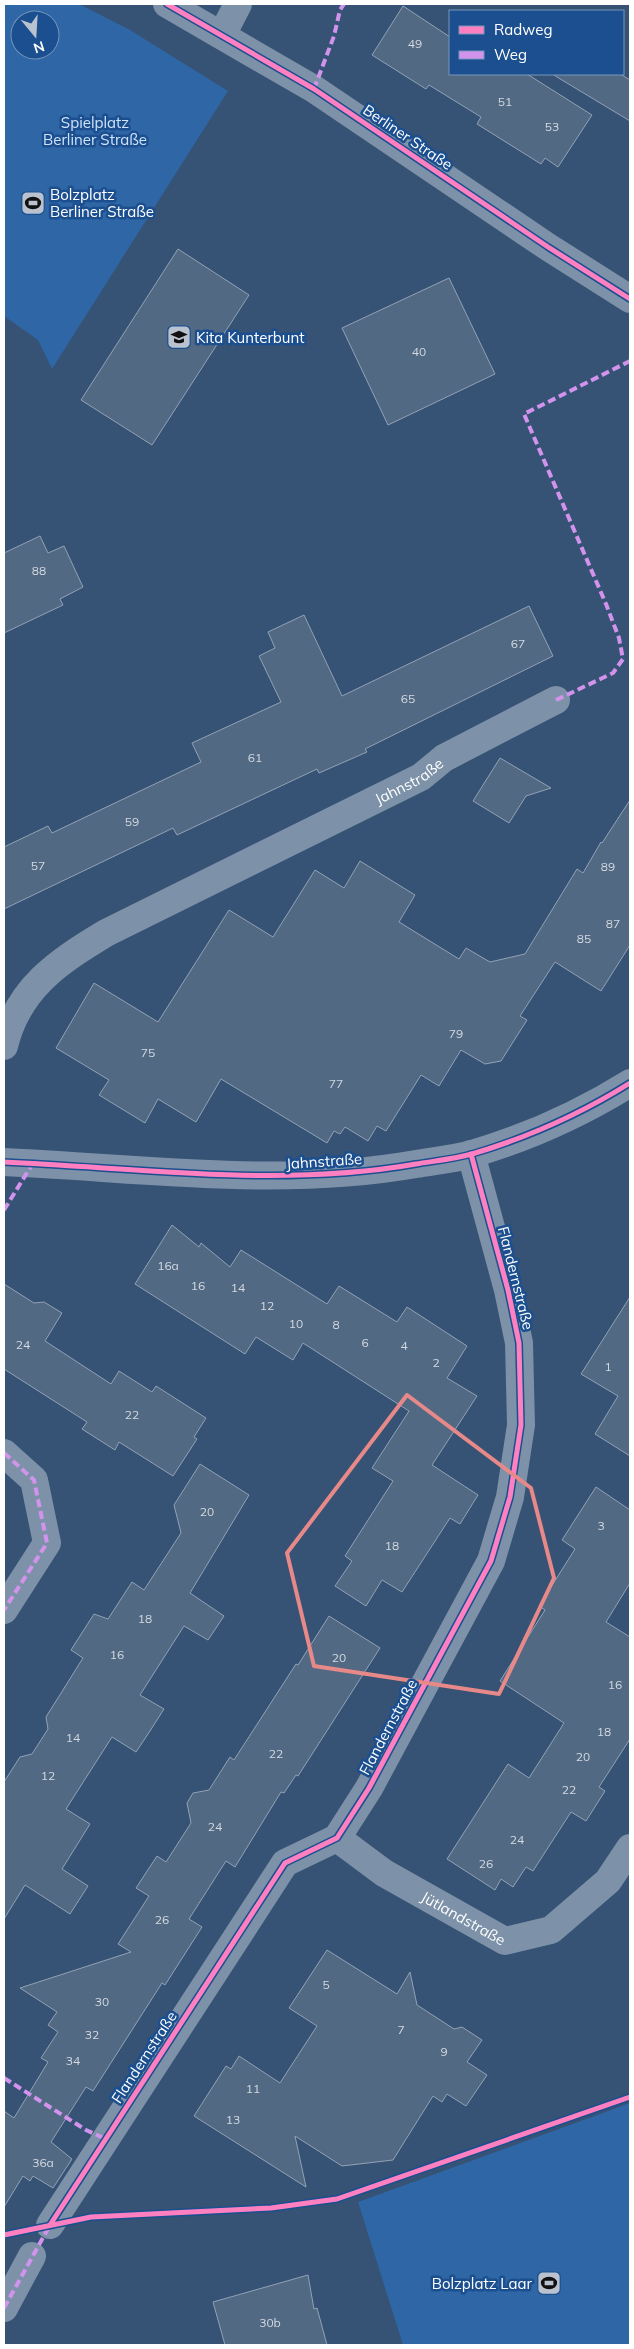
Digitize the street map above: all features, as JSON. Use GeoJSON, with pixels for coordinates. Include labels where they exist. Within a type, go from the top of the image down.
{"type":"FeatureCollection","features":[{"type":"Feature","properties":{"kind":"street","name":"Berliner Straße"},"geometry":{"type":"LineString","coordinates":[[167,4],[314,89],[548,247],[630,299]]}},
{"type":"Feature","properties":{"kind":"street"},"geometry":{"type":"LineString","coordinates":[[222,36],[238,4]]}},
{"type":"Feature","properties":{"kind":"street","name":"Jahnstraße"},"geometry":{"type":"LineString","coordinates":[[4,1046],[8,1030],[31,988],[64,959],[106,934],[421,777],[444,758],[556,700]]}},
{"type":"Feature","properties":{"kind":"street","name":"Jahnstraße"},"geometry":{"type":"LineString","coordinates":[[4,1162],[266,1176],[395,1168],[471,1154],[565,1118],[630,1083]]}},
{"type":"Feature","properties":{"kind":"street","name":"Flandernstraße"},"geometry":{"type":"LineString","coordinates":[[50,2225],[285,1863],[337,1838],[369,1788],[491,1561],[510,1497],[521,1425],[519,1343],[508,1290],[471,1154]]}},
{"type":"Feature","properties":{"kind":"street"},"geometry":{"type":"LineString","coordinates":[[4,1453],[34,1480],[47,1543],[4,1610]]}},
{"type":"Feature","properties":{"kind":"street","name":"Jütlandstraße"},"geometry":{"type":"LineString","coordinates":[[337,1838],[384,1873],[505,1942],[551,1930],[608,1881],[630,1848]]}},
{"type":"Feature","properties":{"kind":"street"},"geometry":{"type":"LineString","coordinates":[[4,2308],[32,2256]]}},
{"type":"Feature","properties":{"kind":"highlighted area"},"geometry":{"type":"Polygon","coordinates":[[[407,1395],[531,1488],[554,1578],[499,1694],[314,1666],[287,1553],[407,1395]]]}},
{"type":"Feature","properties":{"kind":"green space","name":"Spielplatz Berliner Straße"},"geometry":{"type":"Polygon","coordinates":[[[4,4],[79,4],[130,30],[228,91],[52,369],[38,340],[4,316],[4,4]]]}},
{"type":"Feature","properties":{"kind":"green space"},"geometry":{"type":"Polygon","coordinates":[[[630,2103],[630,2345],[403,2345],[358,2202],[630,2103]]]}},
{"type":"Feature","properties":{"kind":"building"},"geometry":{"type":"Polygon","coordinates":[[[403,6],[449,36],[449,75],[529,75],[592,115],[558,167],[545,158],[541,164],[477,124],[481,117],[429,85],[426,89],[372,55],[403,6]]]}},
{"type":"Feature","properties":{"kind":"building"},"geometry":{"type":"Polygon","coordinates":[[[554,75],[622,75],[630,80],[630,121],[554,75]]]}},
{"type":"Feature","properties":{"kind":"building"},"geometry":{"type":"Polygon","coordinates":[[[178,249],[249,295],[152,445],[81,400],[178,249]]]}},
{"type":"Feature","properties":{"kind":"building"},"geometry":{"type":"Polygon","coordinates":[[[449,278],[495,374],[388,425],[342,328],[449,278]]]}},
{"type":"Feature","properties":{"kind":"building"},"geometry":{"type":"Polygon","coordinates":[[[40,536],[48,553],[64,546],[83,587],[60,599],[63,605],[4,633],[4,553],[40,536]]]}},
{"type":"Feature","properties":{"kind":"building"},"geometry":{"type":"Polygon","coordinates":[[[529,606],[553,656],[365,749],[367,752],[319,773],[317,769],[177,835],[173,828],[4,909],[4,847],[48,826],[52,833],[201,762],[192,743],[281,702],[259,656],[275,648],[268,632],[304,615],[342,696],[529,606]]]}},
{"type":"Feature","properties":{"kind":"building"},"geometry":{"type":"Polygon","coordinates":[[[500,758],[551,788],[526,796],[509,823],[473,801],[500,758]]]}},
{"type":"Feature","properties":{"kind":"building"},"geometry":{"type":"Polygon","coordinates":[[[630,800],[630,945],[601,991],[555,962],[520,1016],[527,1020],[501,1061],[485,1064],[461,1050],[439,1086],[421,1075],[386,1131],[377,1126],[368,1141],[345,1127],[340,1134],[334,1131],[327,1143],[221,1079],[196,1122],[158,1099],[145,1123],[99,1095],[109,1080],[56,1048],[94,983],[158,1022],[229,910],[273,937],[315,870],[344,888],[360,861],[415,895],[399,922],[459,959],[466,948],[490,962],[525,954],[577,869],[583,873],[601,842],[630,800]]]}},
{"type":"Feature","properties":{"kind":"building"},"geometry":{"type":"Polygon","coordinates":[[[172,1225],[199,1247],[201,1243],[230,1267],[241,1250],[327,1304],[339,1286],[397,1322],[407,1307],[467,1346],[447,1378],[477,1396],[432,1465],[478,1495],[460,1524],[450,1518],[402,1592],[382,1580],[366,1606],[335,1586],[352,1561],[345,1556],[393,1481],[372,1468],[409,1411],[303,1343],[293,1360],[256,1337],[245,1354],[135,1284],[172,1225]]]}},
{"type":"Feature","properties":{"kind":"building"},"geometry":{"type":"Polygon","coordinates":[[[4,1284],[34,1303],[44,1302],[62,1313],[45,1341],[111,1384],[119,1371],[152,1392],[156,1386],[206,1418],[194,1437],[197,1439],[173,1476],[119,1442],[115,1450],[82,1429],[87,1422],[4,1369],[4,1284]]]}},
{"type":"Feature","properties":{"kind":"building"},"geometry":{"type":"Polygon","coordinates":[[[630,1297],[630,1456],[595,1434],[618,1396],[581,1374],[630,1297]]]}},
{"type":"Feature","properties":{"kind":"building"},"geometry":{"type":"Polygon","coordinates":[[[200,1464],[249,1495],[190,1593],[224,1616],[208,1640],[184,1626],[140,1695],[164,1709],[150,1731],[136,1752],[112,1737],[66,1809],[90,1824],[62,1869],[88,1886],[70,1914],[25,1885],[4,1919],[4,1782],[20,1757],[32,1754],[48,1729],[46,1717],[83,1658],[71,1650],[94,1614],[108,1619],[132,1582],[144,1590],[181,1533],[174,1505],[200,1464]]]}},
{"type":"Feature","properties":{"kind":"building"},"geometry":{"type":"Polygon","coordinates":[[[596,1487],[630,1510],[630,1583],[606,1622],[630,1637],[630,1739],[599,1787],[605,1791],[586,1821],[571,1812],[533,1871],[526,1867],[513,1887],[501,1879],[495,1890],[447,1859],[508,1764],[529,1778],[564,1723],[500,1681],[545,1610],[539,1606],[575,1549],[562,1540],[596,1487]]]}},
{"type":"Feature","properties":{"kind":"building"},"geometry":{"type":"Polygon","coordinates":[[[329,1616],[380,1648],[298,1776],[296,1775],[284,1793],[281,1792],[235,1867],[226,1861],[189,1919],[202,1927],[165,1985],[162,1983],[93,2091],[86,2087],[51,2142],[72,2159],[53,2188],[33,2176],[30,2181],[23,2176],[4,2207],[4,2111],[14,2118],[48,2062],[41,2058],[58,2032],[48,2025],[57,2012],[20,1988],[131,1952],[118,1944],[149,1896],[136,1888],[157,1856],[166,1862],[191,1823],[187,1803],[193,1793],[209,1790],[230,1757],[234,1760],[329,1616]]]}},
{"type":"Feature","properties":{"kind":"building"},"geometry":{"type":"Polygon","coordinates":[[[327,1950],[397,1994],[410,1972],[417,2005],[454,2029],[462,2027],[482,2040],[467,2062],[487,2075],[466,2106],[447,2094],[442,2102],[433,2096],[393,2160],[342,2166],[295,2136],[306,2187],[194,2116],[226,2066],[231,2069],[239,2056],[280,2083],[317,2026],[289,2008],[327,1950]]]}},
{"type":"Feature","properties":{"kind":"building"},"geometry":{"type":"Polygon","coordinates":[[[308,2275],[314,2309],[317,2308],[327,2345],[225,2345],[213,2302],[308,2275]]]}},
{"type":"Feature","properties":{"kind":"marked path"},"geometry":{"type":"LineString","coordinates":[[314,89],[334,36],[340,10],[344,4]]}},
{"type":"Feature","properties":{"kind":"marked path"},"geometry":{"type":"LineString","coordinates":[[556,700],[613,673],[623,659],[619,638],[606,604],[524,414],[630,361]]}},
{"type":"Feature","properties":{"kind":"marked path"},"geometry":{"type":"LineString","coordinates":[[4,1210],[33,1163]]}},
{"type":"Feature","properties":{"kind":"marked path"},"geometry":{"type":"LineString","coordinates":[[4,1453],[34,1480],[47,1543],[4,1610]]}},
{"type":"Feature","properties":{"kind":"marked path"},"geometry":{"type":"LineString","coordinates":[[4,2078],[86,2130],[106,2139]]}},
{"type":"Feature","properties":{"kind":"marked path"},"geometry":{"type":"LineString","coordinates":[[4,2308],[50,2225]]}},
{"type":"Feature","properties":{"kind":"cycle path"},"geometry":{"type":"LineString","coordinates":[[167,4],[314,89],[548,247],[630,299]]}},
{"type":"Feature","properties":{"kind":"cycle path"},"geometry":{"type":"LineString","coordinates":[[4,1162],[210,1174],[314,1175],[365,1171],[451,1159],[492,1148],[573,1114],[630,1083]]}},
{"type":"Feature","properties":{"kind":"cycle path"},"geometry":{"type":"LineString","coordinates":[[50,2225],[285,1863],[337,1838],[369,1788],[491,1561],[510,1497],[521,1425],[519,1343],[508,1290],[471,1154]]}},
{"type":"Feature","properties":{"kind":"cycle path"},"geometry":{"type":"LineString","coordinates":[[4,2235],[91,2217],[271,2208],[337,2199],[630,2097]]}},
{"type":"Feature","properties":{"kind":"place","name":"Bolzplatz Berliner Straße"},"geometry":{"type":"Point","coordinates":[33,203]}},
{"type":"Feature","properties":{"kind":"place","name":"Kita Kunterbunt"},"geometry":{"type":"Point","coordinates":[179,337]}},
{"type":"Feature","properties":{"kind":"place","name":"Bolzplatz Laar"},"geometry":{"type":"Point","coordinates":[549,2283]}}]}
